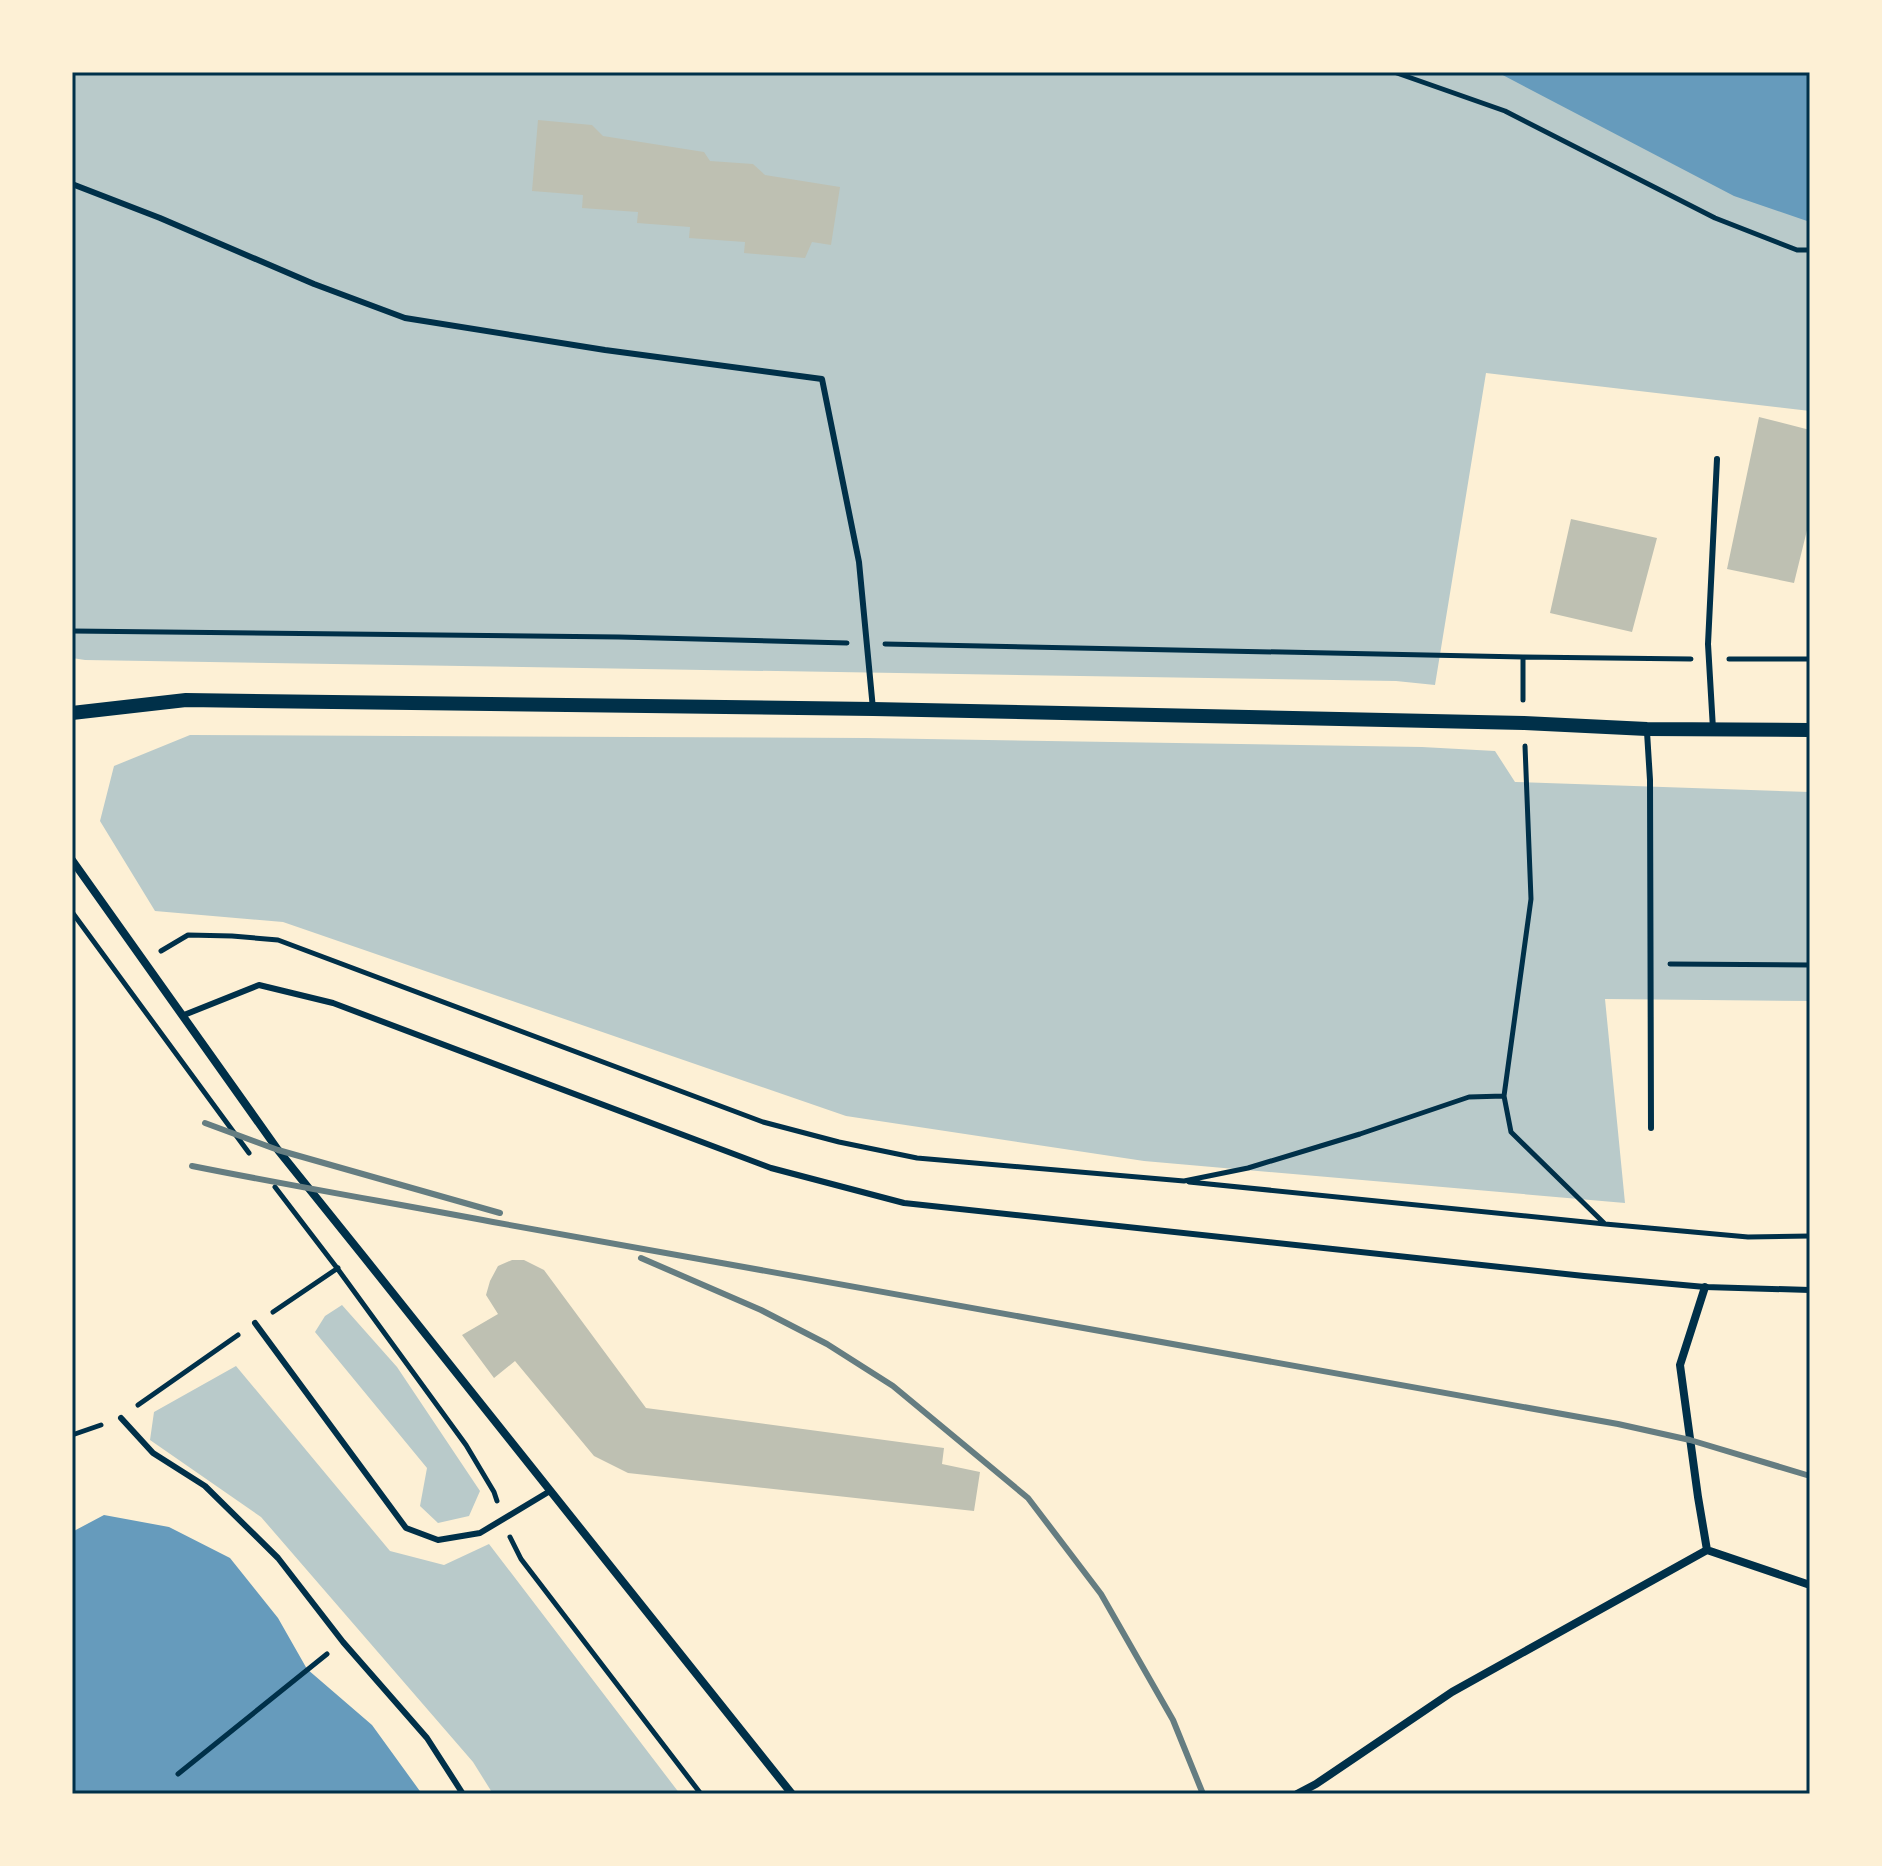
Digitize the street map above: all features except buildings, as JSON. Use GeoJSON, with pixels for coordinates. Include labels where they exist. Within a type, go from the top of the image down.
{"type":"FeatureCollection","features":[{"type":"Feature","properties":{"kind":"street"},"geometry":{"type":"LineString","coordinates":[[72,713],[186,700],[873,709],[1524,723],[1647,729],[1810,730]]}},
{"type":"Feature","properties":{"kind":"street"},"geometry":{"type":"LineString","coordinates":[[72,860],[278,1150],[792,1794]]}},
{"type":"Feature","properties":{"kind":"street"},"geometry":{"type":"LineString","coordinates":[[1705,1287],[1680,1365],[1707,1550]]}},
{"type":"Feature","properties":{"kind":"street"},"geometry":{"type":"LineString","coordinates":[[1297,1794],[1452,1692],[1707,1550],[1810,1585]]}},
{"type":"Feature","properties":{"kind":"lane"},"geometry":{"type":"LineString","coordinates":[[72,184],[314,284],[405,318],[605,350],[822,379],[859,562],[873,709]]}},
{"type":"Feature","properties":{"kind":"lane"},"geometry":{"type":"LineString","coordinates":[[1713,729],[1708,628],[1717,459]]}},
{"type":"Feature","properties":{"kind":"lane"},"geometry":{"type":"LineString","coordinates":[[1647,729],[1650,780],[1651,1128]]}},
{"type":"Feature","properties":{"kind":"lane"},"geometry":{"type":"LineString","coordinates":[[184,1015],[259,985],[333,1003],[771,1168],[904,1203],[1705,1287],[1810,1290]]}},
{"type":"Feature","properties":{"kind":"lane"},"geometry":{"type":"LineString","coordinates":[[255,1323],[406,1528],[438,1540],[480,1533],[550,1491]]}},
{"type":"Feature","properties":{"kind":"lane"},"geometry":{"type":"LineString","coordinates":[[121,1418],[153,1453],[205,1486],[278,1558],[343,1642],[427,1738],[463,1794]]}},
{"type":"Feature","properties":{"kind":"path"},"geometry":{"type":"LineString","coordinates":[[1394,72],[1505,111],[1715,218],[1797,250],[1810,250]]}},
{"type":"Feature","properties":{"kind":"path"},"geometry":{"type":"LineString","coordinates":[[72,631],[619,637],[1523,657],[1810,659]]}},
{"type":"Feature","properties":{"kind":"path"},"geometry":{"type":"LineString","coordinates":[[1523,657],[1531,899],[1504,1096],[1511,1132],[1605,1224]]}},
{"type":"Feature","properties":{"kind":"path"},"geometry":{"type":"LineString","coordinates":[[72,912],[252,1157]]}},
{"type":"Feature","properties":{"kind":"path"},"geometry":{"type":"LineString","coordinates":[[120,978],[188,935],[278,940],[763,1122],[917,1158],[1748,1237],[1810,1236]]}},
{"type":"Feature","properties":{"kind":"path"},"geometry":{"type":"LineString","coordinates":[[1649,964],[1810,965]]}},
{"type":"Feature","properties":{"kind":"path"},"geometry":{"type":"LineString","coordinates":[[1184,1181],[1248,1168],[1469,1097],[1504,1096]]}},
{"type":"Feature","properties":{"kind":"path"},"geometry":{"type":"LineString","coordinates":[[271,1182],[466,1445],[494,1492],[502,1520],[521,1559],[701,1794]]}},
{"type":"Feature","properties":{"kind":"path"},"geometry":{"type":"LineString","coordinates":[[72,1435],[121,1418],[337,1268],[364,1257]]}},
{"type":"Feature","properties":{"kind":"path"},"geometry":{"type":"LineString","coordinates":[[178,1774],[307,1669]]}},
{"type":"Feature","properties":{"kind":"shaded area"},"geometry":{"type":"Polygon","coordinates":[[[72,72],[1810,72],[1810,411],[1486,373],[1435,685],[1396,681],[72,658],[72,72]]]}},
{"type":"Feature","properties":{"kind":"shaded area"},"geometry":{"type":"Polygon","coordinates":[[[190,735],[866,738],[1422,747],[1495,751],[1515,782],[1810,792],[1810,1001],[1605,999],[1625,1203],[1144,1161],[846,1116],[283,922],[155,911],[100,821],[114,766],[190,735]]]}},
{"type":"Feature","properties":{"kind":"shaded area"},"geometry":{"type":"Polygon","coordinates":[[[342,1305],[397,1367],[480,1491],[469,1516],[438,1523],[420,1506],[427,1468],[315,1332],[325,1316],[342,1305]]]}},
{"type":"Feature","properties":{"kind":"shaded area"},"geometry":{"type":"Polygon","coordinates":[[[236,1366],[390,1551],[444,1565],[489,1544],[680,1794],[493,1794],[473,1762],[261,1517],[150,1440],[154,1412],[236,1366]]]}},
{"type":"Feature","properties":{"kind":"water"},"geometry":{"type":"Polygon","coordinates":[[[1497,72],[1810,72],[1810,222],[1734,196],[1497,72]]]}},
{"type":"Feature","properties":{"kind":"water"},"geometry":{"type":"Polygon","coordinates":[[[104,1515],[169,1527],[230,1558],[278,1618],[307,1669],[372,1725],[422,1794],[72,1794],[72,1532],[104,1515]]]}},
{"type":"Feature","properties":{"kind":"railway"},"geometry":{"type":"LineString","coordinates":[[205,1123],[278,1150],[500,1213]]}},
{"type":"Feature","properties":{"kind":"railway"},"geometry":{"type":"LineString","coordinates":[[192,1166],[1055,1325],[1618,1424],[1690,1440],[1810,1476]]}},
{"type":"Feature","properties":{"kind":"railway"},"geometry":{"type":"LineString","coordinates":[[641,1258],[761,1310],[827,1344],[893,1386],[1028,1498],[1101,1594],[1173,1720],[1203,1794]]}}]}
